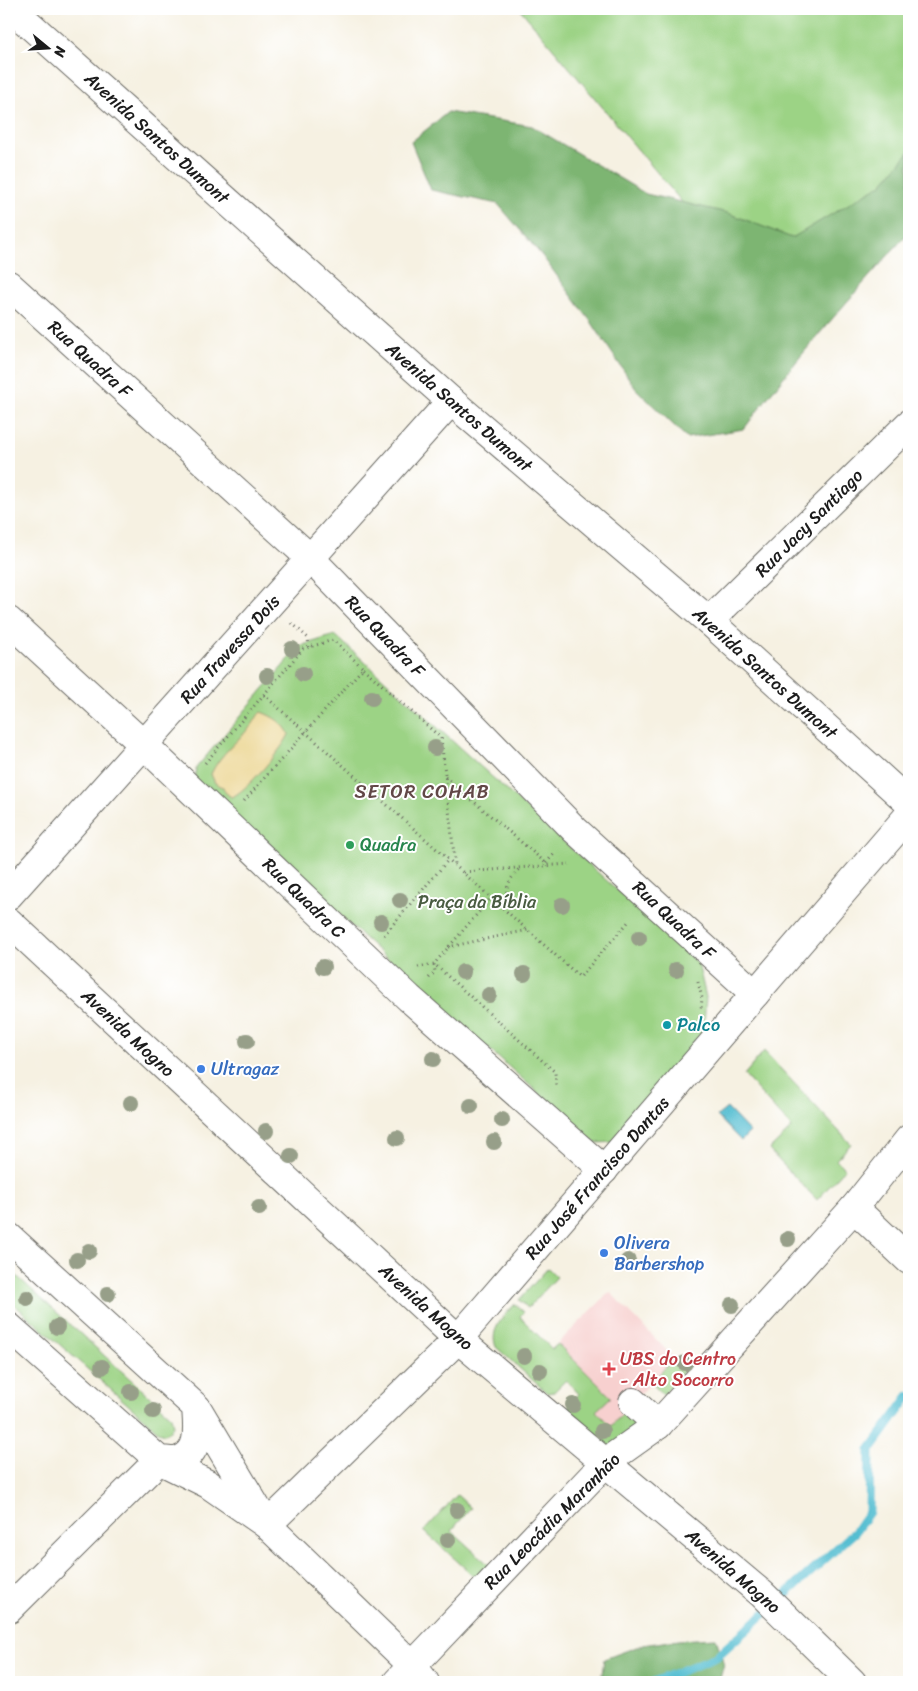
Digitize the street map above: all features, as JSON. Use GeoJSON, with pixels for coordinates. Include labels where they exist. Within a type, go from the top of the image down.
{"type":"FeatureCollection","features":[{"type":"Feature","properties":{"kind":"street","name":"Avenida Santos Dumont"},"geometry":{"type":"LineString","coordinates":[[12,9],[451,401],[709,622],[909,803]]}},
{"type":"Feature","properties":{"kind":"street","name":"Rua Quadra F"},"geometry":{"type":"LineString","coordinates":[[9,285],[310,558],[575,830],[754,994]]}},
{"type":"Feature","properties":{"kind":"street","name":"Rua Travessa Dois"},"geometry":{"type":"LineString","coordinates":[[9,895],[451,401]]}},
{"type":"Feature","properties":{"kind":"street","name":"Rua Jacy Santiago"},"geometry":{"type":"LineString","coordinates":[[709,622],[909,424]]}},
{"type":"Feature","properties":{"kind":"street","name":"Rua Quadra C"},"geometry":{"type":"LineString","coordinates":[[9,621],[144,745],[409,998],[604,1170]]}},
{"type":"Feature","properties":{"kind":"street","name":"Rua José Francisco Dantas"},"geometry":{"type":"LineString","coordinates":[[267,1525],[458,1338],[909,814]]}},
{"type":"Feature","properties":{"kind":"street","name":"Avenida Mogno"},"geometry":{"type":"LineString","coordinates":[[9,922],[458,1338],[762,1594],[852,1682]]}},
{"type":"Feature","properties":{"kind":"street","name":"Rua Leocádia Maranhão"},"geometry":{"type":"LineString","coordinates":[[412,1677],[606,1462],[658,1425],[854,1208],[909,1139]]}},
{"type":"Feature","properties":{"kind":"street"},"geometry":{"type":"LineString","coordinates":[[854,1208],[909,1260]]}},
{"type":"Feature","properties":{"kind":"street"},"geometry":{"type":"LineString","coordinates":[[9,1237],[196,1407],[267,1525]]}},
{"type":"Feature","properties":{"kind":"street"},"geometry":{"type":"LineString","coordinates":[[9,1327],[159,1460],[208,1484],[267,1525],[412,1677]]}},
{"type":"Feature","properties":{"kind":"street"},"geometry":{"type":"LineString","coordinates":[[634,1402],[658,1425]]}},
{"type":"Feature","properties":{"kind":"street"},"geometry":{"type":"LineString","coordinates":[[9,1609],[159,1460],[179,1460],[193,1450],[198,1434],[196,1407]]}},
{"type":"Feature","properties":{"kind":"path"},"geometry":{"type":"LineString","coordinates":[[199,770],[304,649],[334,640],[441,738],[455,865]]}},
{"type":"Feature","properties":{"kind":"path"},"geometry":{"type":"LineString","coordinates":[[240,805],[363,668]]}},
{"type":"Feature","properties":{"kind":"path"},"geometry":{"type":"LineString","coordinates":[[264,695],[580,977],[636,913]]}},
{"type":"Feature","properties":{"kind":"path"},"geometry":{"type":"LineString","coordinates":[[445,777],[549,865]]}},
{"type":"Feature","properties":{"kind":"path"},"geometry":{"type":"LineString","coordinates":[[379,940],[449,859]]}},
{"type":"Feature","properties":{"kind":"path"},"geometry":{"type":"LineString","coordinates":[[464,872],[572,863]]}},
{"type":"Feature","properties":{"kind":"path"},"geometry":{"type":"LineString","coordinates":[[508,912],[505,893],[513,874],[520,868]]}},
{"type":"Feature","properties":{"kind":"path"},"geometry":{"type":"LineString","coordinates":[[434,964],[491,898]]}},
{"type":"Feature","properties":{"kind":"path"},"geometry":{"type":"LineString","coordinates":[[448,947],[528,930]]}},
{"type":"Feature","properties":{"kind":"path"},"geometry":{"type":"LineString","coordinates":[[696,974],[702,998],[700,1018]]}},
{"type":"Feature","properties":{"kind":"shaded area","name":"UBS do Centro - Alto Socorro"},"geometry":{"type":"Polygon","coordinates":[[[610,1292],[674,1358],[611,1426],[543,1358],[610,1292]]]}},
{"type":"Feature","properties":{"kind":"green space"},"geometry":{"type":"Polygon","coordinates":[[[520,9],[909,9],[909,186],[785,325],[520,9]]]}},
{"type":"Feature","properties":{"kind":"green space"},"geometry":{"type":"Polygon","coordinates":[[[448,112],[532,126],[646,194],[728,213],[792,238],[882,184],[909,152],[909,232],[803,353],[744,429],[687,438],[636,389],[592,323],[543,257],[498,204],[431,190],[411,142],[448,112]]]}},
{"type":"Feature","properties":{"kind":"green space","name":"Praça da Bíblia"},"geometry":{"type":"Polygon","coordinates":[[[335,635],[698,963],[706,997],[703,1039],[617,1142],[595,1143],[405,975],[194,782],[196,768],[300,646],[335,635]]]}},
{"type":"Feature","properties":{"kind":"green space"},"geometry":{"type":"Polygon","coordinates":[[[764,1051],[851,1144],[836,1160],[845,1169],[817,1200],[769,1150],[792,1128],[744,1075],[764,1051]]]}},
{"type":"Feature","properties":{"kind":"green space"},"geometry":{"type":"Polygon","coordinates":[[[548,1268],[557,1277],[528,1308],[519,1300],[548,1268]]]}},
{"type":"Feature","properties":{"kind":"green space"},"geometry":{"type":"Polygon","coordinates":[[[9,1269],[171,1416],[173,1426],[170,1431],[164,1434],[159,1432],[9,1300],[9,1269]]]}},
{"type":"Feature","properties":{"kind":"green space"},"geometry":{"type":"Polygon","coordinates":[[[515,1304],[524,1312],[520,1316],[523,1320],[552,1349],[558,1344],[611,1397],[596,1411],[611,1426],[629,1407],[641,1420],[611,1453],[570,1414],[569,1404],[579,1394],[566,1380],[554,1392],[547,1393],[496,1347],[494,1334],[496,1329],[502,1318],[515,1304]]]}},
{"type":"Feature","properties":{"kind":"green space"},"geometry":{"type":"Polygon","coordinates":[[[674,1358],[686,1369],[663,1395],[651,1383],[674,1358]]]}},
{"type":"Feature","properties":{"kind":"green space"},"geometry":{"type":"Polygon","coordinates":[[[457,1495],[471,1508],[451,1531],[489,1565],[477,1579],[424,1531],[457,1495]]]}},
{"type":"Feature","properties":{"kind":"green space"},"geometry":{"type":"Polygon","coordinates":[[[716,1638],[724,1664],[719,1682],[601,1682],[604,1659],[642,1645],[678,1640],[716,1638]]]}},
{"type":"Feature","properties":{"kind":"sand"},"geometry":{"type":"Polygon","coordinates":[[[261,712],[277,720],[289,734],[280,749],[263,769],[245,788],[231,797],[225,792],[223,787],[215,783],[211,774],[224,754],[252,725],[261,712]]]}},
{"type":"Feature","properties":{"kind":"water"},"geometry":{"type":"Polygon","coordinates":[[[727,1108],[750,1132],[741,1141],[717,1116],[727,1108]]]}},
{"type":"Feature","properties":{"kind":"waterway"},"geometry":{"type":"LineString","coordinates":[[654,1682],[716,1657],[855,1532],[869,1512],[870,1450],[909,1396]]}},
{"type":"Feature","properties":{"kind":"place","name":"Quadra"},"geometry":{"type":"Point","coordinates":[350,845]}},
{"type":"Feature","properties":{"kind":"place","name":"Palco"},"geometry":{"type":"Point","coordinates":[667,1025]}},
{"type":"Feature","properties":{"kind":"place","name":"Ultragaz"},"geometry":{"type":"Point","coordinates":[201,1069]}},
{"type":"Feature","properties":{"kind":"place","name":"Olivera Barbershop"},"geometry":{"type":"Point","coordinates":[604,1253]}},
{"type":"Feature","properties":{"kind":"place","name":"UBS do Centro - Alto Socorro"},"geometry":{"type":"Point","coordinates":[609,1369]}},
{"type":"Feature","properties":{"kind":"district","name":"SETOR COHAB"},"geometry":{"type":"Point","coordinates":[422,791]}}]}
